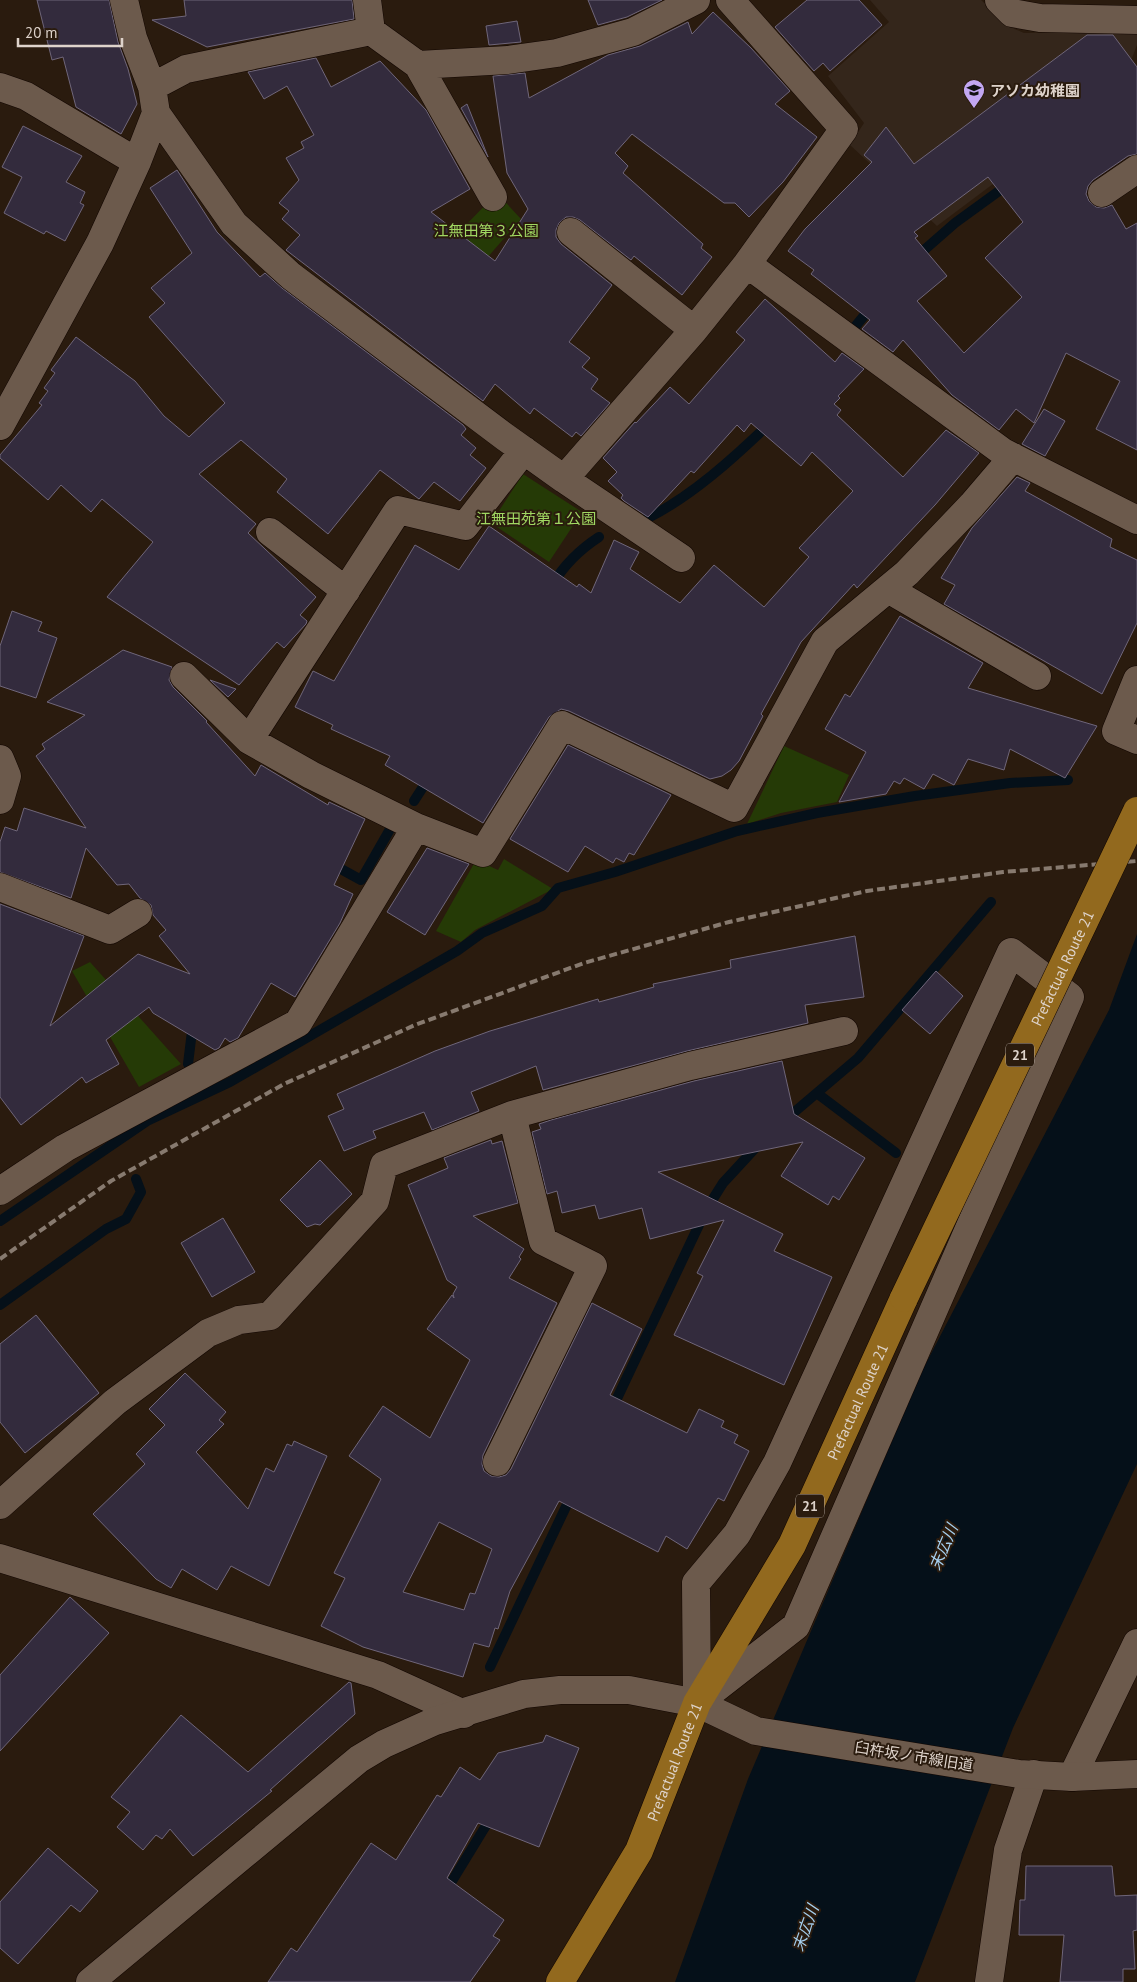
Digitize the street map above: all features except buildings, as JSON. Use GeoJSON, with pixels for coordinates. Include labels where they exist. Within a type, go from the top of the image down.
{"type":"FeatureCollection","features":[{"type":"Feature","properties":{"kind":"main road","name":"Prefactual Route 21"},"geometry":{"type":"LineString","coordinates":[[560,1982],[639,1851],[697,1703],[792,1545],[904,1298],[1137,811]]}},
{"type":"Feature","properties":{"kind":"street"},"geometry":{"type":"LineString","coordinates":[[124,0],[133,38],[154,100],[234,224],[291,276],[564,479],[681,558]]}},
{"type":"Feature","properties":{"kind":"street"},"geometry":{"type":"LineString","coordinates":[[367,0],[371,31],[418,65],[493,197]]}},
{"type":"Feature","properties":{"kind":"street"},"geometry":{"type":"LineString","coordinates":[[418,65],[508,60],[557,53],[633,32],[696,0]]}},
{"type":"Feature","properties":{"kind":"street"},"geometry":{"type":"LineString","coordinates":[[564,479],[694,330],[747,264],[844,129],[730,0]]}},
{"type":"Feature","properties":{"kind":"street"},"geometry":{"type":"LineString","coordinates":[[999,0],[1012,13],[1040,18],[1137,20]]}},
{"type":"Feature","properties":{"kind":"street"},"geometry":{"type":"LineString","coordinates":[[0,426],[100,243],[137,162],[154,100],[186,70],[371,31]]}},
{"type":"Feature","properties":{"kind":"street"},"geometry":{"type":"LineString","coordinates":[[0,87],[26,96],[137,162]]}},
{"type":"Feature","properties":{"kind":"street"},"geometry":{"type":"LineString","coordinates":[[1102,193],[1137,168]]}},
{"type":"Feature","properties":{"kind":"street"},"geometry":{"type":"LineString","coordinates":[[571,232],[694,330]]}},
{"type":"Feature","properties":{"kind":"street"},"geometry":{"type":"LineString","coordinates":[[747,264],[874,359],[1013,457],[1137,520]]}},
{"type":"Feature","properties":{"kind":"street"},"geometry":{"type":"LineString","coordinates":[[249,740],[398,510],[466,526],[524,450]]}},
{"type":"Feature","properties":{"kind":"street"},"geometry":{"type":"LineString","coordinates":[[184,676],[249,740],[311,775],[416,827],[483,853],[562,724],[734,808],[825,641],[907,573],[972,505],[1013,457]]}},
{"type":"Feature","properties":{"kind":"street"},"geometry":{"type":"LineString","coordinates":[[270,532],[346,591]]}},
{"type":"Feature","properties":{"kind":"street"},"geometry":{"type":"LineString","coordinates":[[888,589],[1037,676]]}},
{"type":"Feature","properties":{"kind":"street"},"geometry":{"type":"LineString","coordinates":[[1137,680],[1116,731],[1137,740]]}},
{"type":"Feature","properties":{"kind":"street"},"geometry":{"type":"LineString","coordinates":[[0,759],[7,776],[0,800]]}},
{"type":"Feature","properties":{"kind":"street"},"geometry":{"type":"LineString","coordinates":[[3,1181],[298,1023],[416,827]]}},
{"type":"Feature","properties":{"kind":"street"},"geometry":{"type":"LineString","coordinates":[[0,887],[110,930],[138,913]]}},
{"type":"Feature","properties":{"kind":"street"},"geometry":{"type":"LineString","coordinates":[[1011,952],[1070,997],[796,1626],[697,1703],[696,1583],[737,1534],[777,1463],[1011,952]]}},
{"type":"Feature","properties":{"kind":"street"},"geometry":{"type":"LineString","coordinates":[[0,1505],[115,1402],[208,1333],[239,1320],[270,1316],[375,1201],[384,1165],[512,1115],[690,1066],[844,1031]]}},
{"type":"Feature","properties":{"kind":"street"},"geometry":{"type":"LineString","coordinates":[[497,1462],[593,1266],[543,1241],[512,1115]]}},
{"type":"Feature","properties":{"kind":"street"},"geometry":{"type":"LineString","coordinates":[[0,1558],[378,1675],[464,1714]]}},
{"type":"Feature","properties":{"kind":"street"},"geometry":{"type":"LineString","coordinates":[[1072,1777],[1137,1643]]}},
{"type":"Feature","properties":{"kind":"street","name":"臼杵坂ノ市線旧道"},"geometry":{"type":"LineString","coordinates":[[90,1982],[359,1759],[384,1744],[415,1730],[524,1694],[560,1690],[630,1690],[697,1703],[756,1730],[1026,1774],[1072,1777],[1137,1774]]}},
{"type":"Feature","properties":{"kind":"street"},"geometry":{"type":"LineString","coordinates":[[989,1982],[1008,1850],[1026,1774]]}},
{"type":"Feature","properties":{"kind":"shaded area","name":"アソカ幼稚園"},"geometry":{"type":"Polygon","coordinates":[[[870,0],[981,0],[1010,27],[1024,33],[1137,31],[1137,45],[1122,84],[1113,94],[937,226],[850,145],[864,123],[828,76],[889,22],[870,0]]]}},
{"type":"Feature","properties":{"kind":"green space","name":"江無田第３公園"},"geometry":{"type":"Polygon","coordinates":[[[497,193],[521,219],[487,258],[459,232],[497,193]]]}},
{"type":"Feature","properties":{"kind":"green space","name":"江無田苑第１公園"},"geometry":{"type":"Polygon","coordinates":[[[523,474],[582,512],[549,562],[491,523],[523,474]]]}},
{"type":"Feature","properties":{"kind":"green space"},"geometry":{"type":"Polygon","coordinates":[[[784,746],[849,775],[837,802],[781,813],[747,824],[784,746]]]}},
{"type":"Feature","properties":{"kind":"green space"},"geometry":{"type":"Polygon","coordinates":[[[504,859],[553,889],[475,930],[461,942],[436,931],[476,860],[498,870],[504,859]]]}},
{"type":"Feature","properties":{"kind":"green space"},"geometry":{"type":"Polygon","coordinates":[[[90,962],[181,1064],[139,1087],[72,971],[90,962]]]}},
{"type":"Feature","properties":{"kind":"water","name":"末広川"},"geometry":{"type":"Polygon","coordinates":[[[1137,934],[1137,1464],[1013,1728],[915,1982],[675,1982],[748,1779],[920,1375],[1109,1010],[1137,934]]]}},
{"type":"Feature","properties":{"kind":"waterway"},"geometry":{"type":"LineString","coordinates":[[915,258],[955,223],[1010,183]]}},
{"type":"Feature","properties":{"kind":"waterway"},"geometry":{"type":"LineString","coordinates":[[854,328],[872,306]]}},
{"type":"Feature","properties":{"kind":"waterway"},"geometry":{"type":"LineString","coordinates":[[646,519],[696,488],[743,449],[771,422]]}},
{"type":"Feature","properties":{"kind":"waterway"},"geometry":{"type":"LineString","coordinates":[[552,585],[572,558],[599,537]]}},
{"type":"Feature","properties":{"kind":"waterway"},"geometry":{"type":"LineString","coordinates":[[414,801],[430,776]]}},
{"type":"Feature","properties":{"kind":"waterway"},"geometry":{"type":"LineString","coordinates":[[0,1221],[147,1121],[230,1082],[457,951],[482,933],[542,906],[558,888],[615,872],[737,831],[817,813],[915,796],[1010,783],[1068,780]]}},
{"type":"Feature","properties":{"kind":"waterway"},"geometry":{"type":"LineString","coordinates":[[330,863],[361,880],[389,831]]}},
{"type":"Feature","properties":{"kind":"waterway"},"geometry":{"type":"LineString","coordinates":[[785,1120],[858,1058],[991,902]]}},
{"type":"Feature","properties":{"kind":"waterway"},"geometry":{"type":"LineString","coordinates":[[188,1064],[193,1023]]}},
{"type":"Feature","properties":{"kind":"waterway"},"geometry":{"type":"LineString","coordinates":[[818,1094],[896,1153]]}},
{"type":"Feature","properties":{"kind":"waterway"},"geometry":{"type":"LineString","coordinates":[[612,1409],[706,1210],[723,1183],[759,1144]]}},
{"type":"Feature","properties":{"kind":"waterway"},"geometry":{"type":"LineString","coordinates":[[0,1305],[106,1229],[126,1219],[141,1192],[136,1179]]}},
{"type":"Feature","properties":{"kind":"waterway"},"geometry":{"type":"LineString","coordinates":[[490,1667],[572,1494]]}},
{"type":"Feature","properties":{"kind":"waterway"},"geometry":{"type":"LineString","coordinates":[[446,1891],[493,1814]]}},
{"type":"Feature","properties":{"kind":"railway"},"geometry":{"type":"LineString","coordinates":[[0,1259],[111,1181],[284,1084],[415,1025],[584,963],[729,922],[867,891],[1003,872],[1137,861]]}},
{"type":"Feature","properties":{"kind":"place","name":"アソカ幼稚園"},"geometry":{"type":"Point","coordinates":[974,109]}}]}
